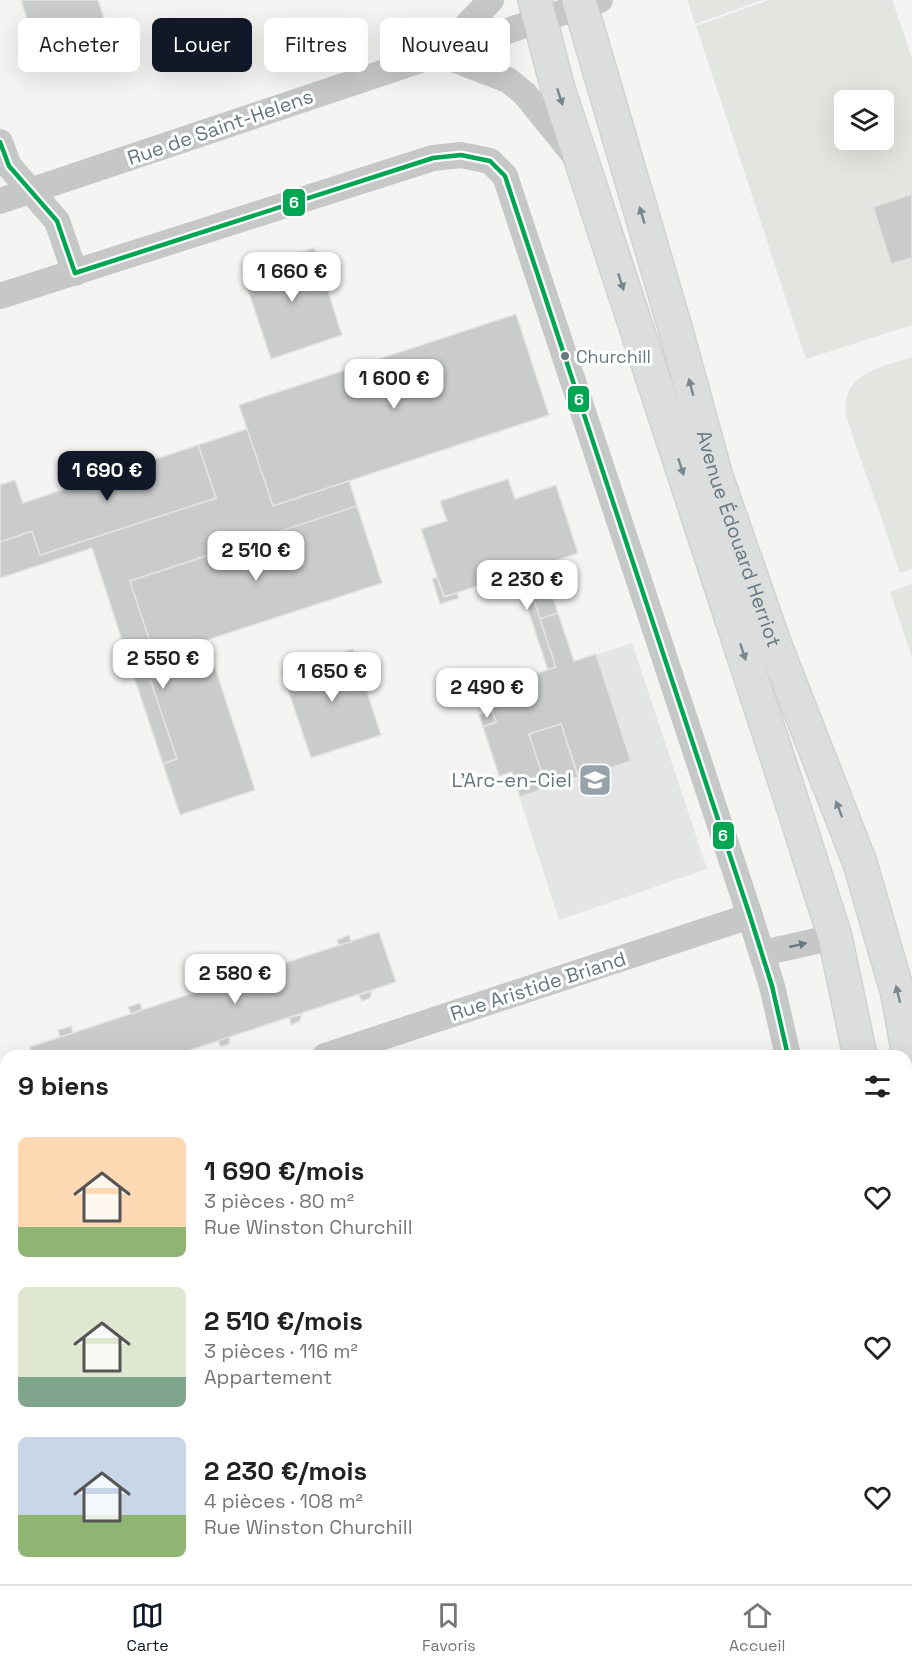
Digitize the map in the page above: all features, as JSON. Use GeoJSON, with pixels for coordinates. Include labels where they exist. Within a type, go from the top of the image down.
{"type":"FeatureCollection","features":[{"type":"Feature","properties":{"kind":"main road","name":"Avenue Édouard Herriot"},"geometry":{"type":"LineString","coordinates":[[586,2],[716,477],[774,643],[860,863],[898,994],[908,1050]]}},
{"type":"Feature","properties":{"kind":"main road","name":"Avenue Édouard Herriot"},"geometry":{"type":"LineString","coordinates":[[537,10],[558,89],[582,164],[835,937],[859,1050]]}},
{"type":"Feature","properties":{"kind":"street","name":"Rue de Saint-Helens"},"geometry":{"type":"LineString","coordinates":[[476,18],[491,0]]}},
{"type":"Feature","properties":{"kind":"street","name":"Rue de Saint-Helens"},"geometry":{"type":"LineString","coordinates":[[510,22],[537,10],[586,2]]}},
{"type":"Feature","properties":{"kind":"street","name":"Rue de Saint-Helens"},"geometry":{"type":"LineString","coordinates":[[0,201],[386,72]]}},
{"type":"Feature","properties":{"kind":"street","name":"Avenue Édouard Herriot"},"geometry":{"type":"LineString","coordinates":[[487,72],[508,80],[525,94],[582,164]]}},
{"type":"Feature","properties":{"kind":"street"},"geometry":{"type":"LineString","coordinates":[[0,142],[9,166],[28,191],[57,222],[75,273]]}},
{"type":"Feature","properties":{"kind":"street"},"geometry":{"type":"LineString","coordinates":[[0,296],[433,158],[461,154],[490,161],[505,176],[762,953],[782,1023],[787,1050]]}},
{"type":"Feature","properties":{"kind":"street","name":"Rue Aristide Briand"},"geometry":{"type":"LineString","coordinates":[[343,1050],[750,916]]}},
{"type":"Feature","properties":{"kind":"street"},"geometry":{"type":"LineString","coordinates":[[762,953],[835,937]]}},
{"type":"Feature","properties":{"kind":"shaded area"},"geometry":{"type":"Polygon","coordinates":[[[687,0],[763,0],[695,24],[687,0]]]}},
{"type":"Feature","properties":{"kind":"shaded area"},"geometry":{"type":"Polygon","coordinates":[[[769,0],[892,0],[912,58],[912,325],[806,359],[696,26],[769,0]]]}},
{"type":"Feature","properties":{"kind":"shaded area"},"geometry":{"type":"Polygon","coordinates":[[[912,357],[912,569],[900,573],[846,416],[846,402],[849,390],[864,374],[912,357]]]}},
{"type":"Feature","properties":{"kind":"shaded area"},"geometry":{"type":"Polygon","coordinates":[[[912,584],[912,658],[890,592],[912,584]]]}},
{"type":"Feature","properties":{"kind":"shaded area","name":"L'Arc-en-Ciel"},"geometry":{"type":"Polygon","coordinates":[[[632,643],[707,869],[559,920],[485,691],[632,643]]]}},
{"type":"Feature","properties":{"kind":"building"},"geometry":{"type":"Polygon","coordinates":[[[21,0],[98,0],[104,18],[27,18],[21,0]]]}},
{"type":"Feature","properties":{"kind":"building"},"geometry":{"type":"Polygon","coordinates":[[[912,194],[912,258],[891,264],[873,207],[912,194]]]}},
{"type":"Feature","properties":{"kind":"building"},"geometry":{"type":"Polygon","coordinates":[[[314,248],[342,335],[271,359],[242,272],[314,248]]]}},
{"type":"Feature","properties":{"kind":"building"},"geometry":{"type":"Polygon","coordinates":[[[516,314],[549,415],[273,506],[239,405],[516,314]]]}},
{"type":"Feature","properties":{"kind":"building"},"geometry":{"type":"Polygon","coordinates":[[[247,429],[273,506],[349,481],[357,506],[130,581],[155,657],[130,665],[92,548],[0,578],[0,542],[32,531],[40,555],[216,498],[198,445],[247,429]]]}},
{"type":"Feature","properties":{"kind":"building"},"geometry":{"type":"Polygon","coordinates":[[[198,445],[216,498],[40,555],[32,531],[0,542],[0,485],[15,480],[23,503],[198,445]]]}},
{"type":"Feature","properties":{"kind":"building"},"geometry":{"type":"Polygon","coordinates":[[[508,479],[515,499],[556,485],[578,553],[444,597],[421,529],[447,521],[440,501],[508,479]]]}},
{"type":"Feature","properties":{"kind":"building"},"geometry":{"type":"Polygon","coordinates":[[[357,506],[382,583],[155,657],[130,581],[357,506]]]}},
{"type":"Feature","properties":{"kind":"building"},"geometry":{"type":"Polygon","coordinates":[[[542,565],[558,613],[540,619],[524,571],[542,565]]]}},
{"type":"Feature","properties":{"kind":"building"},"geometry":{"type":"Polygon","coordinates":[[[524,571],[556,667],[548,670],[519,583],[490,593],[487,583],[524,571]]]}},
{"type":"Feature","properties":{"kind":"building"},"geometry":{"type":"Polygon","coordinates":[[[437,577],[444,597],[457,593],[459,598],[440,604],[432,579],[437,577]]]}},
{"type":"Feature","properties":{"kind":"building"},"geometry":{"type":"Polygon","coordinates":[[[558,613],[574,661],[596,654],[631,761],[579,778],[561,724],[529,734],[547,788],[520,797],[512,772],[499,776],[483,727],[496,722],[485,691],[556,667],[540,619],[558,613]]]}},
{"type":"Feature","properties":{"kind":"building"},"geometry":{"type":"Polygon","coordinates":[[[206,640],[211,655],[149,676],[177,759],[163,764],[130,665],[175,650],[175,653],[206,640]]]}},
{"type":"Feature","properties":{"kind":"building"},"geometry":{"type":"Polygon","coordinates":[[[353,649],[381,735],[311,758],[282,672],[353,649]]]}},
{"type":"Feature","properties":{"kind":"building"},"geometry":{"type":"Polygon","coordinates":[[[211,655],[255,790],[180,815],[163,764],[177,759],[149,676],[211,655]]]}},
{"type":"Feature","properties":{"kind":"building"},"geometry":{"type":"Polygon","coordinates":[[[492,711],[496,722],[483,727],[479,715],[492,711]]]}},
{"type":"Feature","properties":{"kind":"building"},"geometry":{"type":"Polygon","coordinates":[[[561,724],[578,777],[547,788],[529,734],[561,724]]]}},
{"type":"Feature","properties":{"kind":"building"},"geometry":{"type":"Polygon","coordinates":[[[379,932],[396,982],[190,1050],[31,1050],[30,1047],[379,932]]]}},
{"type":"Feature","properties":{"kind":"building"},"geometry":{"type":"Polygon","coordinates":[[[349,935],[351,942],[339,945],[337,940],[349,935]]]}},
{"type":"Feature","properties":{"kind":"building"},"geometry":{"type":"Polygon","coordinates":[[[279,957],[281,964],[270,968],[268,962],[279,957]]]}},
{"type":"Feature","properties":{"kind":"building"},"geometry":{"type":"Polygon","coordinates":[[[210,980],[212,987],[200,991],[197,984],[210,980]]]}},
{"type":"Feature","properties":{"kind":"building"},"geometry":{"type":"Polygon","coordinates":[[[372,991],[370,998],[362,1001],[359,995],[372,991]]]}},
{"type":"Feature","properties":{"kind":"building"},"geometry":{"type":"Polygon","coordinates":[[[140,1003],[142,1010],[131,1014],[128,1007],[140,1003]]]}},
{"type":"Feature","properties":{"kind":"building"},"geometry":{"type":"Polygon","coordinates":[[[302,1014],[300,1021],[291,1025],[289,1018],[302,1014]]]}},
{"type":"Feature","properties":{"kind":"building"},"geometry":{"type":"Polygon","coordinates":[[[71,1026],[73,1033],[60,1037],[58,1030],[71,1026]]]}},
{"type":"Feature","properties":{"kind":"building"},"geometry":{"type":"Polygon","coordinates":[[[230,1037],[229,1044],[221,1047],[218,1041],[230,1037]]]}},
{"type":"Feature","properties":{"kind":"transit line","name":"6"},"geometry":{"type":"LineString","coordinates":[[0,142],[9,166],[57,221],[75,273]]}},
{"type":"Feature","properties":{"kind":"transit line","name":"6"},"geometry":{"type":"LineString","coordinates":[[75,273],[433,158],[461,155],[490,161],[505,176],[750,916],[772,986],[787,1050]]}},
{"type":"Feature","properties":{"kind":"place","name":"Churchill"},"geometry":{"type":"Point","coordinates":[565,356]}},
{"type":"Feature","properties":{"kind":"place","name":"L'Arc-en-Ciel"},"geometry":{"type":"Point","coordinates":[595,780]}}]}
